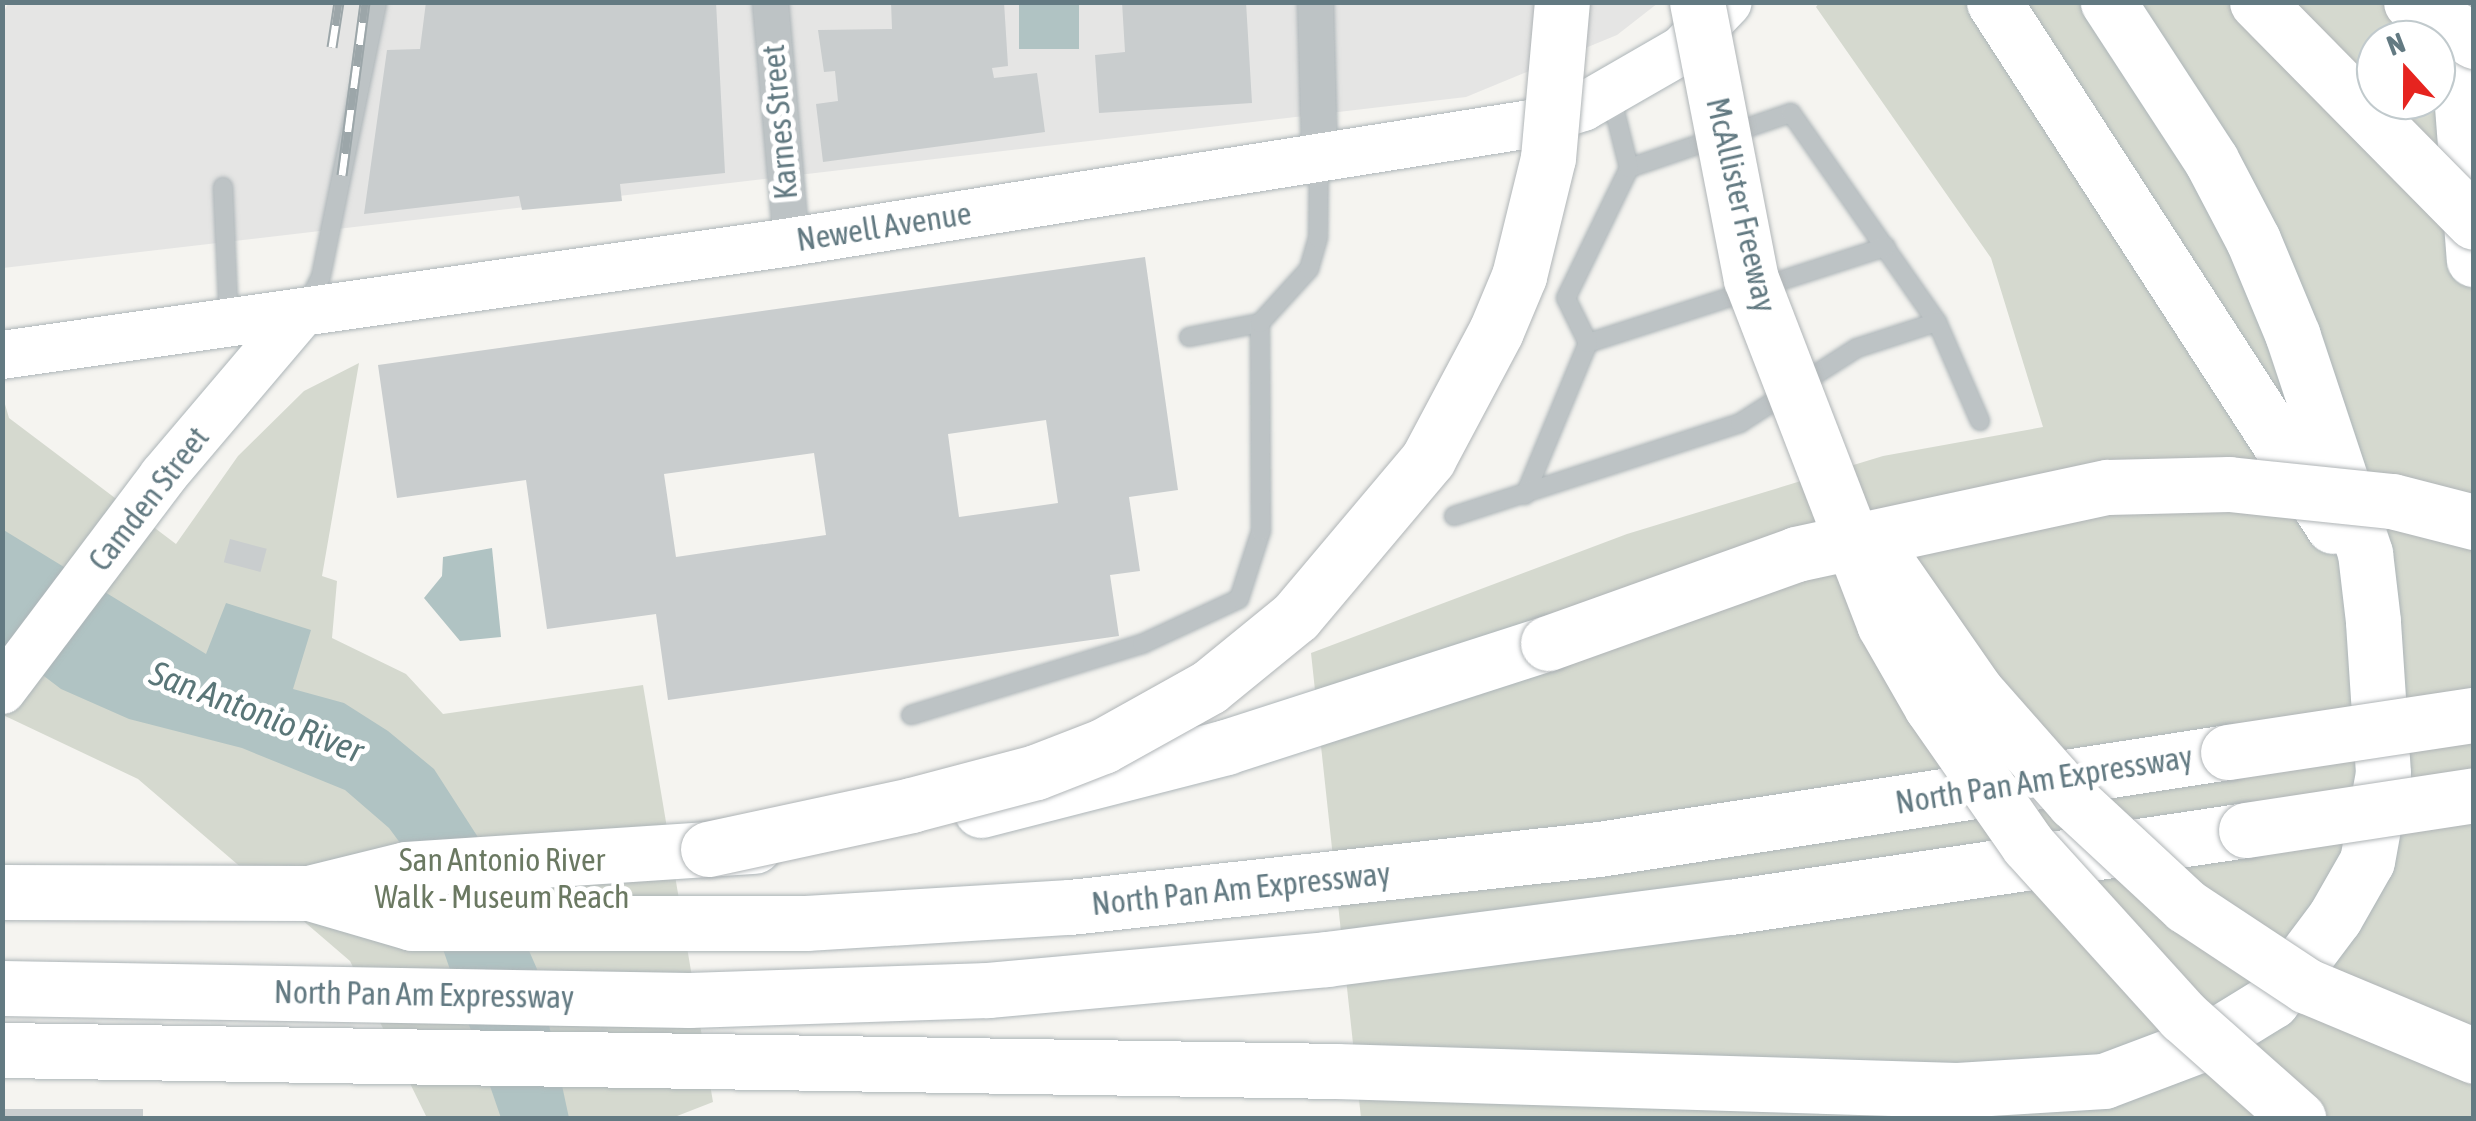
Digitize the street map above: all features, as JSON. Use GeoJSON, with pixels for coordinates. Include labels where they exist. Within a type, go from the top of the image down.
{"type":"FeatureCollection","features":[{"type":"Feature","properties":{"kind":"main road"},"geometry":{"type":"LineString","coordinates":[[708,848],[1036,772],[1167,714],[1296,616],[1428,460],[1496,331],[1520,276],[1548,158],[1562,2]]}},
{"type":"Feature","properties":{"kind":"main road","name":"McAllister Freeway"},"geometry":{"type":"LineString","coordinates":[[1697,2],[1752,279],[1817,461]]}},
{"type":"Feature","properties":{"kind":"main road","name":"Newell Avenue"},"geometry":{"type":"LineString","coordinates":[[5,355],[790,242],[1530,124],[1609,91],[1682,50],[1728,2]]}},
{"type":"Feature","properties":{"kind":"main road"},"geometry":{"type":"LineString","coordinates":[[2257,2],[2474,222]]}},
{"type":"Feature","properties":{"kind":"main road"},"geometry":{"type":"LineString","coordinates":[[2411,2],[2474,41]]}},
{"type":"Feature","properties":{"kind":"main road"},"geometry":{"type":"LineString","coordinates":[[2454,2],[2474,258]]}},
{"type":"Feature","properties":{"kind":"main road"},"geometry":{"type":"LineString","coordinates":[[1995,4],[2330,520],[2373,620]]}},
{"type":"Feature","properties":{"kind":"main road"},"geometry":{"type":"LineString","coordinates":[[2,1070],[1957,1090],[2104,1081],[2202,1044],[2272,1001],[2335,917],[2367,861],[2383,773],[2373,620],[2365,553],[2293,336],[2253,240],[2113,13]]}},
{"type":"Feature","properties":{"kind":"main road","name":"Camden Street"},"geometry":{"type":"LineString","coordinates":[[2,690],[163,476],[300,313]]}},
{"type":"Feature","properties":{"kind":"main road"},"geometry":{"type":"LineString","coordinates":[[1817,461],[1976,691],[2128,856],[2186,906],[2307,986],[2474,1056]]}},
{"type":"Feature","properties":{"kind":"main road"},"geometry":{"type":"LineString","coordinates":[[1817,461],[1884,624],[1931,706],[2028,845],[2170,1003],[2298,1118]]}},
{"type":"Feature","properties":{"kind":"main road"},"geometry":{"type":"LineString","coordinates":[[310,893],[406,869],[813,841],[1046,796],[1453,674],[1796,554],[2011,504],[2106,487],[2229,484],[2392,501],[2474,522]]}},
{"type":"Feature","properties":{"kind":"main road","name":"North Pan Am Expressway"},"geometry":{"type":"LineString","coordinates":[[2,892],[310,893],[412,923],[806,923],[1315,884],[1599,849],[2474,715]]}},
{"type":"Feature","properties":{"kind":"main road","name":"North Pan Am Expressway"},"geometry":{"type":"LineString","coordinates":[[2,992],[708,1000],[988,990],[1327,959],[1730,908],[2474,795]]}},
{"type":"Feature","properties":{"kind":"main road"},"geometry":{"type":"LineString","coordinates":[[2,1050],[1327,1085],[1556,1118]]}},
{"type":"Feature","properties":{"kind":"street","name":"Karnes Street"},"geometry":{"type":"LineString","coordinates":[[770,2],[790,242]]}},
{"type":"Feature","properties":{"kind":"street"},"geometry":{"type":"LineString","coordinates":[[1315,2],[1319,159]]}},
{"type":"Feature","properties":{"kind":"lane"},"geometry":{"type":"LineString","coordinates":[[300,313],[321,276],[377,2]]}},
{"type":"Feature","properties":{"kind":"lane"},"geometry":{"type":"LineString","coordinates":[[1525,495],[1588,343],[1566,298],[1629,168],[1609,91]]}},
{"type":"Feature","properties":{"kind":"lane"},"geometry":{"type":"LineString","coordinates":[[1629,168],[1791,113],[1937,322],[1980,421]]}},
{"type":"Feature","properties":{"kind":"lane"},"geometry":{"type":"LineString","coordinates":[[1190,336],[1260,323],[1310,270],[1318,238],[1319,159]]}},
{"type":"Feature","properties":{"kind":"lane"},"geometry":{"type":"LineString","coordinates":[[224,187],[229,324]]}},
{"type":"Feature","properties":{"kind":"lane"},"geometry":{"type":"LineString","coordinates":[[1588,343],[1886,246]]}},
{"type":"Feature","properties":{"kind":"lane"},"geometry":{"type":"LineString","coordinates":[[1454,516],[1740,423],[1857,348],[1937,322]]}},
{"type":"Feature","properties":{"kind":"lane"},"geometry":{"type":"LineString","coordinates":[[911,716],[1142,644],[1239,600],[1261,531],[1260,323]]}},
{"type":"Feature","properties":{"kind":"shaded area"},"geometry":{"type":"Polygon","coordinates":[[[9,2],[1658,3],[1617,35],[1466,97],[3,268],[2,15],[9,2]]]}},
{"type":"Feature","properties":{"kind":"green space"},"geometry":{"type":"Polygon","coordinates":[[[1819,3],[2473,3],[2473,1118],[1361,1118],[1311,653],[1627,534],[1883,456],[2043,427],[1991,258],[1816,7],[1819,3]]]}},
{"type":"Feature","properties":{"kind":"green space","name":"San Antonio River Walk - Museum Reach"},"geometry":{"type":"Polygon","coordinates":[[[359,363],[322,576],[337,581],[332,638],[406,674],[443,714],[643,685],[713,1102],[672,1118],[427,1118],[350,961],[138,779],[3,715],[2,394],[9,418],[176,544],[238,456],[304,391],[359,363]]]}},
{"type":"Feature","properties":{"kind":"water"},"geometry":{"type":"Polygon","coordinates":[[[1019,3],[1079,3],[1079,49],[1019,49],[1019,3]]]}},
{"type":"Feature","properties":{"kind":"water","name":"San Antonio River"},"geometry":{"type":"Polygon","coordinates":[[[2,529],[206,654],[226,603],[311,630],[293,689],[344,703],[388,731],[434,769],[483,845],[537,969],[569,1118],[501,1118],[412,859],[389,828],[345,790],[242,748],[129,719],[61,689],[3,645],[2,529]]]}},
{"type":"Feature","properties":{"kind":"water"},"geometry":{"type":"Polygon","coordinates":[[[492,548],[501,637],[460,641],[424,598],[442,576],[443,557],[492,548]]]}},
{"type":"Feature","properties":{"kind":"building"},"geometry":{"type":"Polygon","coordinates":[[[426,2],[716,2],[725,173],[620,184],[622,201],[522,210],[519,196],[364,214],[387,50],[420,49],[426,2]]]}},
{"type":"Feature","properties":{"kind":"building"},"geometry":{"type":"Polygon","coordinates":[[[891,2],[1004,2],[1008,66],[992,68],[994,78],[1037,73],[1045,132],[823,162],[816,104],[838,101],[835,71],[824,72],[818,30],[892,29],[891,2]]]}},
{"type":"Feature","properties":{"kind":"building"},"geometry":{"type":"Polygon","coordinates":[[[1122,2],[1246,2],[1252,103],[1099,113],[1095,55],[1125,52],[1122,2]]]}},
{"type":"Feature","properties":{"kind":"building"},"geometry":{"type":"Polygon","coordinates":[[[1145,257],[1178,490],[1129,497],[1140,571],[1110,575],[1119,636],[668,700],[656,614],[547,629],[526,480],[397,498],[378,365],[1145,257]],[[1046,420],[948,434],[959,517],[1058,503],[1046,420]],[[814,453],[664,474],[676,557],[826,535],[814,453]]]}},
{"type":"Feature","properties":{"kind":"building"},"geometry":{"type":"Polygon","coordinates":[[[230,539],[267,549],[260,572],[224,562],[230,539]]]}},
{"type":"Feature","properties":{"kind":"building"},"geometry":{"type":"Polygon","coordinates":[[[2,1109],[143,1109],[143,1118],[2,1118],[2,1109]]]}},
{"type":"Feature","properties":{"kind":"railway"},"geometry":{"type":"LineString","coordinates":[[332,47],[339,2]]}},
{"type":"Feature","properties":{"kind":"railway"},"geometry":{"type":"LineString","coordinates":[[342,175],[365,2]]}}]}
